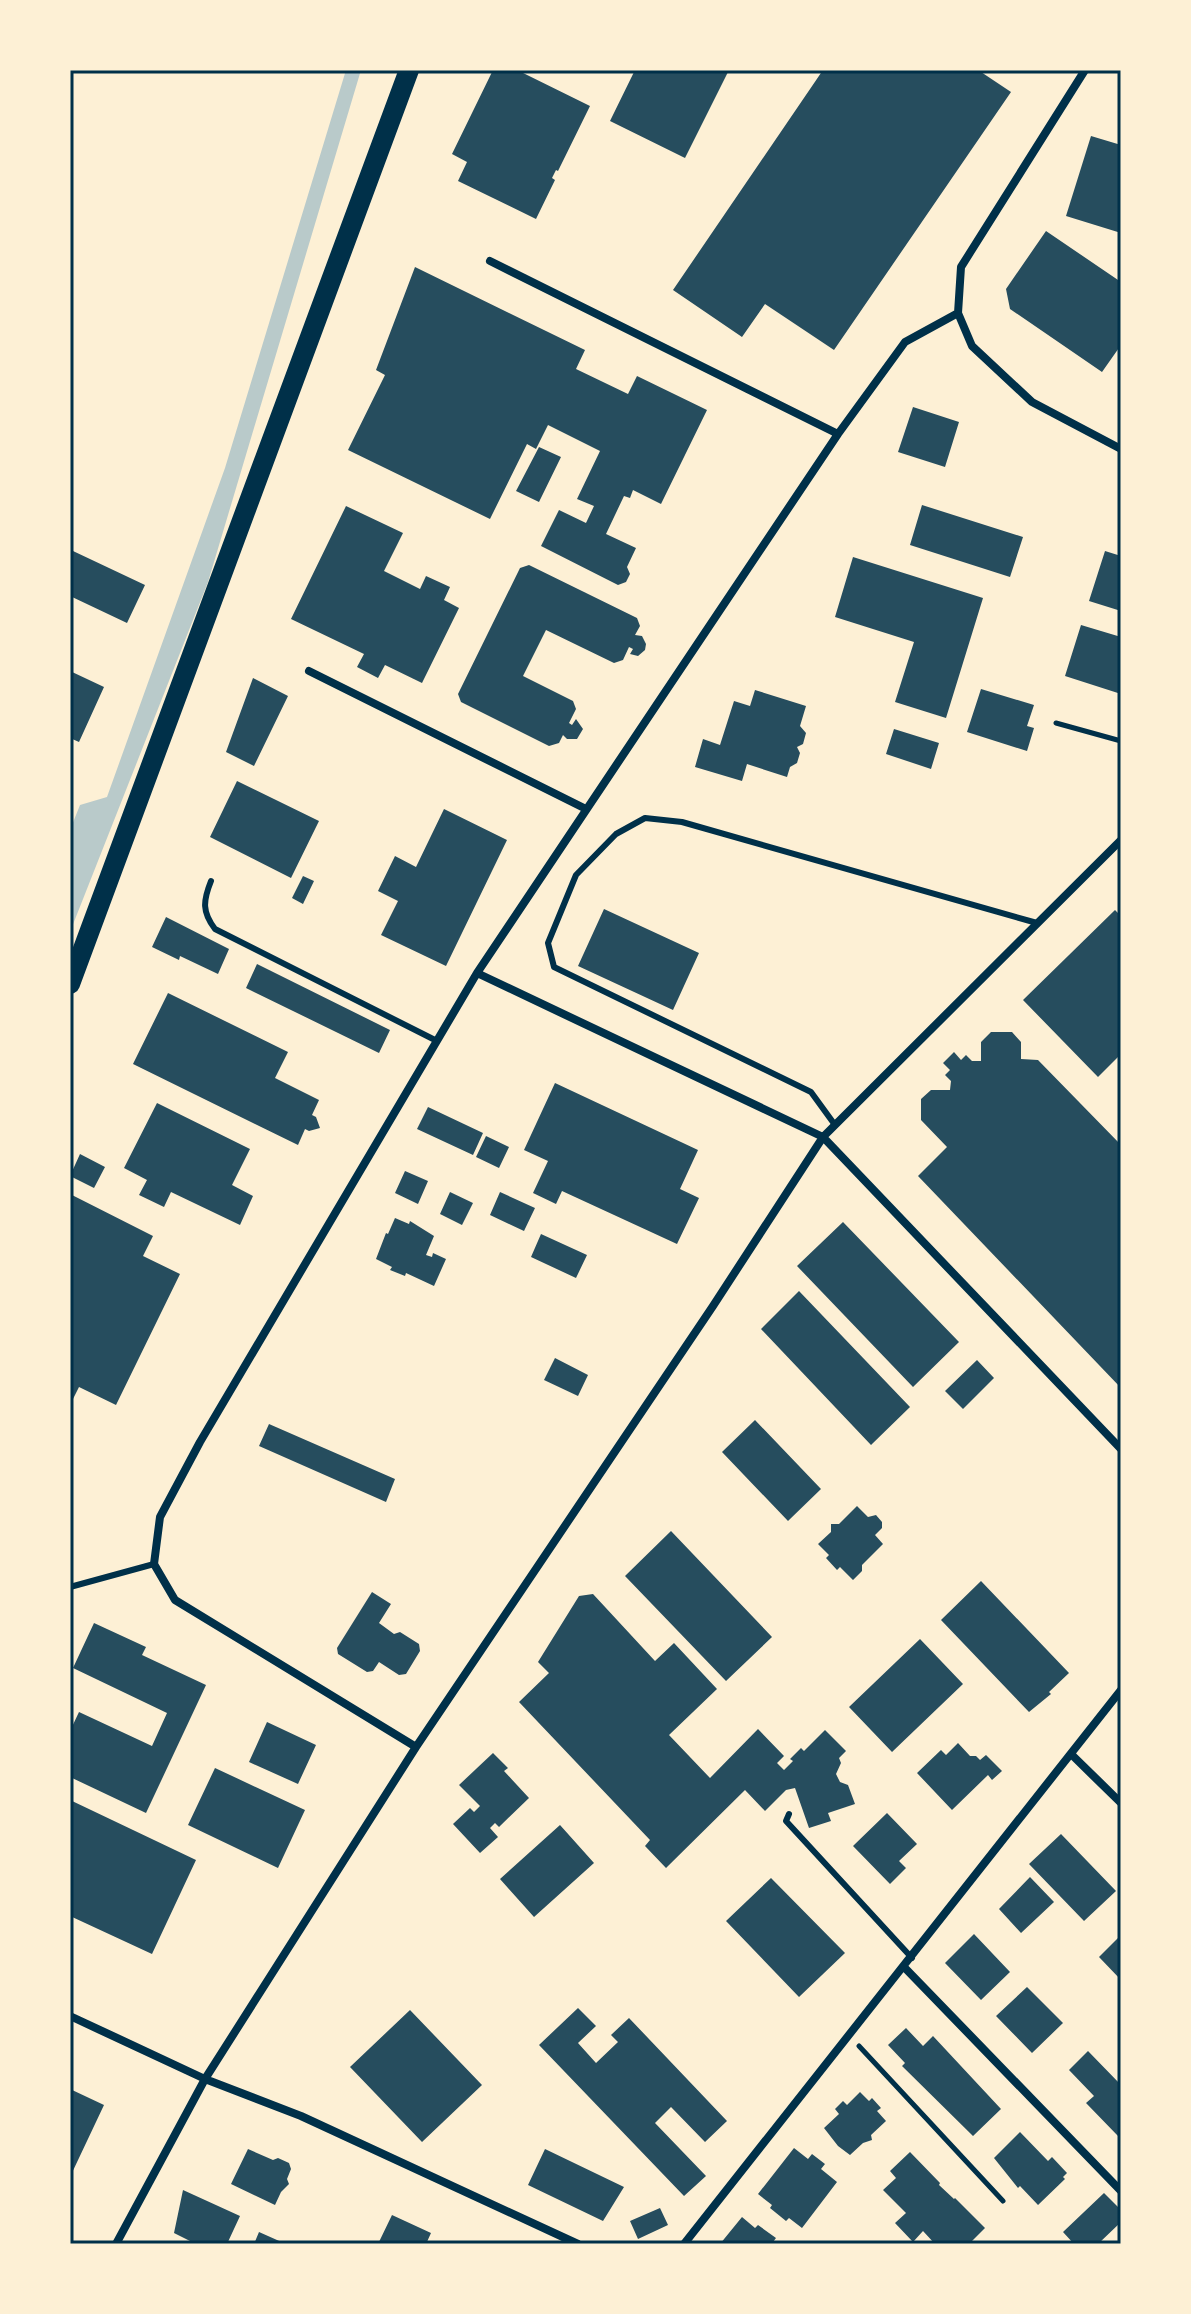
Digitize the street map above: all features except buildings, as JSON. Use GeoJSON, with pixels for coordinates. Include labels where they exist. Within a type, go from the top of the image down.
{"type":"FeatureCollection","features":[{"type":"Feature","properties":{"kind":"main road"},"geometry":{"type":"LineString","coordinates":[[70,984],[409,70]]}},
{"type":"Feature","properties":{"kind":"street"},"geometry":{"type":"LineString","coordinates":[[1085,70],[961,267],[958,313],[972,346],[1032,402],[1121,449]]}},
{"type":"Feature","properties":{"kind":"street"},"geometry":{"type":"LineString","coordinates":[[490,261],[838,434]]}},
{"type":"Feature","properties":{"kind":"street"},"geometry":{"type":"LineString","coordinates":[[416,1747],[175,1600],[154,1564],[160,1517],[200,1442],[477,973],[838,434],[905,342],[958,313]]}},
{"type":"Feature","properties":{"kind":"street"},"geometry":{"type":"LineString","coordinates":[[309,671],[586,809]]}},
{"type":"Feature","properties":{"kind":"street"},"geometry":{"type":"LineString","coordinates":[[117,2244],[205,2079],[416,1747],[823,1137],[1121,840]]}},
{"type":"Feature","properties":{"kind":"street"},"geometry":{"type":"LineString","coordinates":[[477,973],[823,1137],[1121,1449]]}},
{"type":"Feature","properties":{"kind":"street"},"geometry":{"type":"LineString","coordinates":[[684,2244],[905,1968],[1121,1690]]}},
{"type":"Feature","properties":{"kind":"street"},"geometry":{"type":"LineString","coordinates":[[1071,1754],[1121,1803]]}},
{"type":"Feature","properties":{"kind":"street"},"geometry":{"type":"LineString","coordinates":[[905,1968],[1121,2191]]}},
{"type":"Feature","properties":{"kind":"street"},"geometry":{"type":"LineString","coordinates":[[70,2016],[205,2079],[301,2116],[578,2244]]}},
{"type":"Feature","properties":{"kind":"lane"},"geometry":{"type":"LineString","coordinates":[[835,1125],[811,1092],[554,967],[548,943],[576,875],[616,834],[645,818],[682,822],[1037,923]]}},
{"type":"Feature","properties":{"kind":"lane"},"geometry":{"type":"LineString","coordinates":[[211,881],[205,897],[204,914],[215,929],[437,1041]]}},
{"type":"Feature","properties":{"kind":"lane"},"geometry":{"type":"LineString","coordinates":[[70,1587],[154,1564]]}},
{"type":"Feature","properties":{"kind":"lane"},"geometry":{"type":"LineString","coordinates":[[789,1814],[786,1821],[912,1958]]}},
{"type":"Feature","properties":{"kind":"path"},"geometry":{"type":"LineString","coordinates":[[1056,723],[1121,741]]}},
{"type":"Feature","properties":{"kind":"path"},"geometry":{"type":"LineString","coordinates":[[850,2036],[1003,2201]]}},
{"type":"Feature","properties":{"kind":"shaded area"},"geometry":{"type":"Polygon","coordinates":[[[346,70],[361,70],[208,582],[70,932],[70,830],[80,805],[107,797],[225,468],[346,70]]]}}]}
